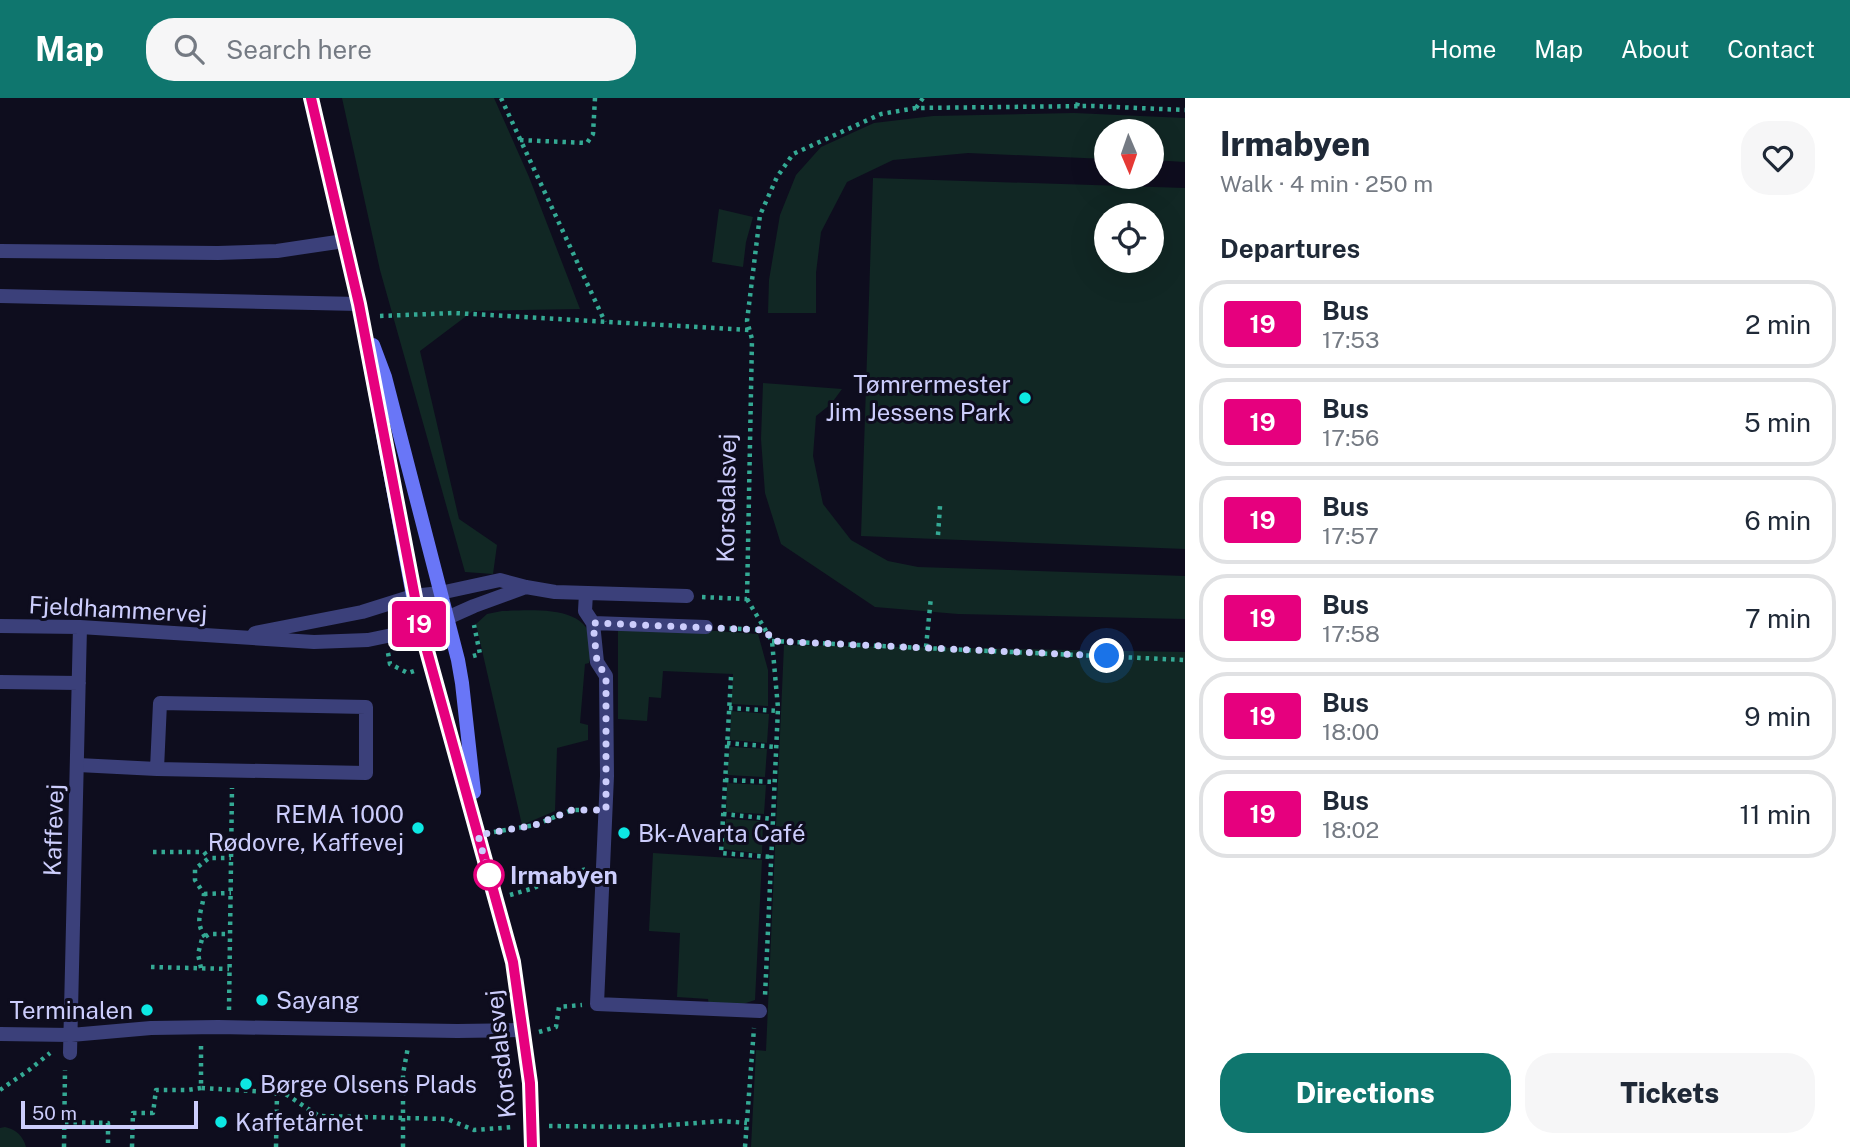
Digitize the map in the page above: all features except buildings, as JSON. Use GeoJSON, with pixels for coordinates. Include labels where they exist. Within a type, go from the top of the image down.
{"type":"FeatureCollection","features":[{"type":"Feature","properties":{"kind":"street","name":"Korsdalsvej"},"geometry":{"type":"LineString","coordinates":[[311,98],[361,310],[413,596],[513,962],[530,1083],[532,1147]]}},
{"type":"Feature","properties":{"kind":"street"},"geometry":{"type":"LineString","coordinates":[[0,251],[218,253],[277,251],[344,240]]}},
{"type":"Feature","properties":{"kind":"street"},"geometry":{"type":"LineString","coordinates":[[0,296],[361,310]]}},
{"type":"Feature","properties":{"kind":"street","name":"Korsdalsvej"},"geometry":{"type":"LineString","coordinates":[[361,310],[385,377],[462,683],[478,835]]}},
{"type":"Feature","properties":{"kind":"street"},"geometry":{"type":"LineString","coordinates":[[413,596],[500,580],[555,592],[687,596]]}},
{"type":"Feature","properties":{"kind":"street","name":"Fjeldhammervej"},"geometry":{"type":"LineString","coordinates":[[0,626],[80,627],[326,642],[369,640],[421,629],[526,587]]}},
{"type":"Feature","properties":{"kind":"street"},"geometry":{"type":"LineString","coordinates":[[586,593],[585,611],[593,623],[597,662],[606,676],[606,810],[597,1004],[760,1011]]}},
{"type":"Feature","properties":{"kind":"street","name":"Fjeldhammervej"},"geometry":{"type":"LineString","coordinates":[[233,638],[362,612],[413,596]]}},
{"type":"Feature","properties":{"kind":"street"},"geometry":{"type":"LineString","coordinates":[[593,623],[706,627]]}},
{"type":"Feature","properties":{"kind":"street","name":"Kaffevej"},"geometry":{"type":"LineString","coordinates":[[70,1054],[80,627]]}},
{"type":"Feature","properties":{"kind":"street"},"geometry":{"type":"LineString","coordinates":[[0,682],[79,683]]}},
{"type":"Feature","properties":{"kind":"street"},"geometry":{"type":"LineString","coordinates":[[78,765],[157,769],[366,773],[366,708],[160,703],[157,769]]}},
{"type":"Feature","properties":{"kind":"street"},"geometry":{"type":"LineString","coordinates":[[0,1034],[71,1035],[201,1027],[523,1033]]}},
{"type":"Feature","properties":{"kind":"path"},"geometry":{"type":"LineString","coordinates":[[501,98],[605,322]]}},
{"type":"Feature","properties":{"kind":"path"},"geometry":{"type":"LineString","coordinates":[[520,140],[587,143],[593,134],[596,98]]}},
{"type":"Feature","properties":{"kind":"path"},"geometry":{"type":"LineString","coordinates":[[916,108],[923,98]]}},
{"type":"Feature","properties":{"kind":"path"},"geometry":{"type":"LineString","coordinates":[[971,107],[972,98]]}},
{"type":"Feature","properties":{"kind":"path"},"geometry":{"type":"LineString","coordinates":[[1077,106],[1079,98]]}},
{"type":"Feature","properties":{"kind":"path","name":"Korsdalsvej"},"geometry":{"type":"LineString","coordinates":[[687,596],[747,599],[752,339],[747,321],[760,215],[776,177],[793,154],[881,114],[916,108],[1077,106],[1185,110]]}},
{"type":"Feature","properties":{"kind":"path"},"geometry":{"type":"LineString","coordinates":[[361,310],[750,330]]}},
{"type":"Feature","properties":{"kind":"path"},"geometry":{"type":"LineString","coordinates":[[938,535],[940,506]]}},
{"type":"Feature","properties":{"kind":"path"},"geometry":{"type":"LineString","coordinates":[[926,648],[931,597]]}},
{"type":"Feature","properties":{"kind":"path"},"geometry":{"type":"LineString","coordinates":[[745,1147],[755,1025],[765,995],[778,711],[772,641],[747,599]]}},
{"type":"Feature","properties":{"kind":"path"},"geometry":{"type":"LineString","coordinates":[[473,620],[480,654]]}},
{"type":"Feature","properties":{"kind":"path"},"geometry":{"type":"LineString","coordinates":[[706,627],[766,630]]}},
{"type":"Feature","properties":{"kind":"path"},"geometry":{"type":"LineString","coordinates":[[772,641],[1185,660]]}},
{"type":"Feature","properties":{"kind":"path"},"geometry":{"type":"LineString","coordinates":[[730,677],[721,853],[771,857]]}},
{"type":"Feature","properties":{"kind":"path"},"geometry":{"type":"LineString","coordinates":[[729,708],[778,711]]}},
{"type":"Feature","properties":{"kind":"path"},"geometry":{"type":"LineString","coordinates":[[727,743],[776,747]]}},
{"type":"Feature","properties":{"kind":"path"},"geometry":{"type":"LineString","coordinates":[[228,1027],[233,770]]}},
{"type":"Feature","properties":{"kind":"path"},"geometry":{"type":"LineString","coordinates":[[725,780],[775,782]]}},
{"type":"Feature","properties":{"kind":"path"},"geometry":{"type":"LineString","coordinates":[[478,835],[535,825],[572,810],[606,810]]}},
{"type":"Feature","properties":{"kind":"path"},"geometry":{"type":"LineString","coordinates":[[723,814],[773,819]]}},
{"type":"Feature","properties":{"kind":"path"},"geometry":{"type":"LineString","coordinates":[[153,852],[204,852],[209,858]]}},
{"type":"Feature","properties":{"kind":"path"},"geometry":{"type":"LineString","coordinates":[[205,937],[199,928],[198,919],[204,894],[195,880],[195,869],[209,858],[231,858]]}},
{"type":"Feature","properties":{"kind":"path"},"geometry":{"type":"LineString","coordinates":[[496,900],[562,874],[584,869],[603,871]]}},
{"type":"Feature","properties":{"kind":"path"},"geometry":{"type":"LineString","coordinates":[[204,894],[231,893]]}},
{"type":"Feature","properties":{"kind":"path"},"geometry":{"type":"LineString","coordinates":[[201,968],[198,954],[202,939],[209,934],[230,934]]}},
{"type":"Feature","properties":{"kind":"path"},"geometry":{"type":"LineString","coordinates":[[151,967],[229,969]]}},
{"type":"Feature","properties":{"kind":"path"},"geometry":{"type":"LineString","coordinates":[[523,1033],[556,1027],[559,1006],[597,1004]]}},
{"type":"Feature","properties":{"kind":"path"},"geometry":{"type":"LineString","coordinates":[[201,1027],[201,1088]]}},
{"type":"Feature","properties":{"kind":"path"},"geometry":{"type":"LineString","coordinates":[[0,1090],[71,1035]]}},
{"type":"Feature","properties":{"kind":"path"},"geometry":{"type":"LineString","coordinates":[[64,1147],[65,1060],[70,1054]]}},
{"type":"Feature","properties":{"kind":"path"},"geometry":{"type":"LineString","coordinates":[[403,1147],[403,1074],[406,1066]]}},
{"type":"Feature","properties":{"kind":"path"},"geometry":{"type":"LineString","coordinates":[[132,1147],[133,1113],[153,1113],[156,1090],[201,1088],[284,1093],[319,1115],[446,1119],[474,1130],[531,1126],[643,1127],[722,1121],[747,1123]]}},
{"type":"Feature","properties":{"kind":"path"},"geometry":{"type":"LineString","coordinates":[[276,1147],[277,1093]]}},
{"type":"Feature","properties":{"kind":"path"},"geometry":{"type":"LineString","coordinates":[[65,1122],[108,1123],[108,1147]]}},
{"type":"Feature","properties":{"kind":"green space"},"geometry":{"type":"Polygon","coordinates":[[[342,98],[494,98],[529,177],[580,309],[473,311],[420,351],[459,519],[497,545],[493,574],[465,572],[380,270],[342,98]]]}},
{"type":"Feature","properties":{"kind":"green space"},"geometry":{"type":"Polygon","coordinates":[[[1074,113],[1185,118],[1185,162],[1164,161],[1164,119],[1094,119],[1094,158],[968,153],[893,160],[847,182],[821,232],[816,273],[816,313],[768,313],[769,280],[780,215],[796,175],[821,147],[874,123],[933,116],[1074,113]]]}},
{"type":"Feature","properties":{"kind":"green space","name":"Tømrermester Jim Jessens Park"},"geometry":{"type":"Polygon","coordinates":[[[873,178],[1094,185],[1094,189],[1185,188],[1185,549],[861,536],[873,178]]]}},
{"type":"Feature","properties":{"kind":"green space"},"geometry":{"type":"Polygon","coordinates":[[[719,209],[753,217],[743,267],[712,262],[719,209]]]}},
{"type":"Feature","properties":{"kind":"green space"},"geometry":{"type":"Polygon","coordinates":[[[763,383],[842,389],[831,404],[816,416],[813,456],[823,504],[851,540],[888,561],[918,567],[1185,576],[1185,619],[958,614],[875,607],[781,544],[765,493],[761,439],[763,383]]]}},
{"type":"Feature","properties":{"kind":"green space"},"geometry":{"type":"Polygon","coordinates":[[[534,610],[566,614],[579,620],[588,630],[591,644],[589,663],[585,664],[580,723],[588,725],[588,740],[557,748],[555,811],[522,825],[476,624],[487,614],[534,610]]]}},
{"type":"Feature","properties":{"kind":"green space"},"geometry":{"type":"Polygon","coordinates":[[[618,624],[758,634],[768,670],[768,706],[731,704],[733,674],[663,671],[661,698],[649,697],[647,721],[618,719],[618,624]]]}},
{"type":"Feature","properties":{"kind":"green space"},"geometry":{"type":"Polygon","coordinates":[[[784,645],[1185,652],[1185,1147],[751,1147],[756,1050],[766,1051],[784,645]]]}},
{"type":"Feature","properties":{"kind":"green space"},"geometry":{"type":"Polygon","coordinates":[[[731,711],[769,714],[767,743],[730,740],[731,711]]]}},
{"type":"Feature","properties":{"kind":"green space"},"geometry":{"type":"Polygon","coordinates":[[[730,747],[767,749],[765,777],[727,775],[730,747]]]}},
{"type":"Feature","properties":{"kind":"green space"},"geometry":{"type":"Polygon","coordinates":[[[727,783],[766,785],[764,814],[726,812],[727,783]]]}},
{"type":"Feature","properties":{"kind":"green space"},"geometry":{"type":"Polygon","coordinates":[[[726,819],[763,821],[762,854],[723,849],[726,819]]]}},
{"type":"Feature","properties":{"kind":"green space"},"geometry":{"type":"Polygon","coordinates":[[[653,853],[762,860],[755,1000],[743,1004],[709,1006],[708,999],[677,997],[680,933],[649,931],[653,853]]]}},
{"type":"Feature","properties":{"kind":"green space"},"geometry":{"type":"Polygon","coordinates":[[[5,1127],[19,1134],[26,1147],[0,1147],[0,1128],[5,1127]]]}},
{"type":"Feature","properties":{"kind":"bus line","name":"19"},"geometry":{"type":"LineString","coordinates":[[311,98],[359,304],[413,596],[513,962],[530,1083],[532,1147]]}},
{"type":"Feature","properties":{"kind":"place","name":"Tømrermester Jim Jessens Park"},"geometry":{"type":"Point","coordinates":[1025,398]}},
{"type":"Feature","properties":{"kind":"place","name":"REMA 1000 Rødovre, Kaffevej"},"geometry":{"type":"Point","coordinates":[418,828]}},
{"type":"Feature","properties":{"kind":"place","name":"Bk-Avarta Café"},"geometry":{"type":"Point","coordinates":[624,833]}},
{"type":"Feature","properties":{"kind":"place","name":"Irmabyen"},"geometry":{"type":"Point","coordinates":[489,875]}},
{"type":"Feature","properties":{"kind":"place","name":"Sayang"},"geometry":{"type":"Point","coordinates":[262,1000]}},
{"type":"Feature","properties":{"kind":"place","name":"Terminalen"},"geometry":{"type":"Point","coordinates":[147,1010]}},
{"type":"Feature","properties":{"kind":"place","name":"Børge Olsens Plads"},"geometry":{"type":"Point","coordinates":[246,1084]}},
{"type":"Feature","properties":{"kind":"place","name":"Kaffetårnet"},"geometry":{"type":"Point","coordinates":[221,1122]}},
{"type":"Feature","properties":{"kind":"route"},"geometry":{"type":"LineString","coordinates":[[489,875],[478,835],[535,825],[572,810],[606,810],[606,676],[597,662],[593,623],[766,630],[772,641],[1107,656]]}}]}
